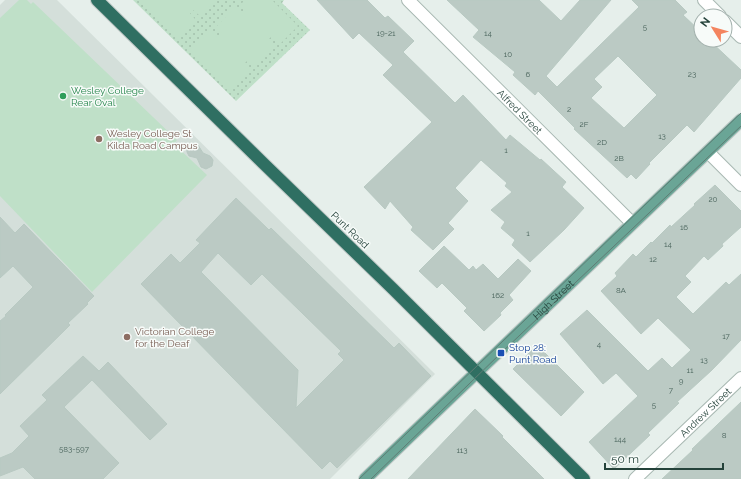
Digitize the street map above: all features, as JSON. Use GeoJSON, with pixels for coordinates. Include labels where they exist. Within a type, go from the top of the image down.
{"type":"FeatureCollection","features":[{"type":"Feature","properties":{"kind":"highway","name":"Punt Road"},"geometry":{"type":"LineString","coordinates":[[98,0],[393,289],[584,479]]}},
{"type":"Feature","properties":{"kind":"main road","name":"High Street"},"geometry":{"type":"LineString","coordinates":[[365,479],[741,120]]}},
{"type":"Feature","properties":{"kind":"street","name":"Alfred Street"},"geometry":{"type":"LineString","coordinates":[[408,0],[632,223]]}},
{"type":"Feature","properties":{"kind":"street"},"geometry":{"type":"LineString","coordinates":[[704,0],[712,8]]}},
{"type":"Feature","properties":{"kind":"street"},"geometry":{"type":"LineString","coordinates":[[733,29],[741,37]]}},
{"type":"Feature","properties":{"kind":"street"},"geometry":{"type":"LineString","coordinates":[[708,152],[741,185]]}},
{"type":"Feature","properties":{"kind":"street","name":"Andrew Street"},"geometry":{"type":"LineString","coordinates":[[635,479],[741,378]]}},
{"type":"Feature","properties":{"kind":"shaded area","name":"Wesley College St Kilda Road Campus"},"geometry":{"type":"Polygon","coordinates":[[[5,0],[57,0],[435,374],[330,479],[0,479],[0,5],[5,0]]]}},
{"type":"Feature","properties":{"kind":"green space","name":"Wesley College Rear Oval"},"geometry":{"type":"Polygon","coordinates":[[[19,0],[27,0],[31,4],[33,2],[177,140],[174,144],[207,175],[92,292],[0,196],[0,18],[19,0]]]}},
{"type":"Feature","properties":{"kind":"green space"},"geometry":{"type":"Polygon","coordinates":[[[133,0],[284,0],[282,3],[310,30],[236,101],[133,0]]]}},
{"type":"Feature","properties":{"kind":"green space"},"geometry":{"type":"Polygon","coordinates":[[[138,0],[215,0],[200,16],[192,9],[189,12],[195,19],[176,38],[138,0]]]}},
{"type":"Feature","properties":{"kind":"green space"},"geometry":{"type":"Polygon","coordinates":[[[245,0],[272,0],[298,26],[279,45],[271,37],[267,41],[274,48],[255,67],[248,60],[244,64],[251,71],[232,90],[192,50],[210,31],[219,39],[223,35],[216,27],[234,8],[242,16],[246,11],[240,5],[245,0]]]}},
{"type":"Feature","properties":{"kind":"building"},"geometry":{"type":"Polygon","coordinates":[[[317,0],[367,0],[385,18],[388,16],[414,41],[403,52],[455,103],[463,95],[506,140],[510,135],[540,160],[541,159],[566,182],[562,187],[584,208],[564,230],[530,262],[512,245],[515,240],[501,228],[505,222],[491,210],[512,192],[505,186],[507,183],[481,160],[455,188],[468,201],[448,223],[454,229],[433,250],[411,230],[413,227],[390,201],[385,209],[364,187],[432,122],[383,75],[393,65],[359,33],[353,39],[317,0]]]}},
{"type":"Feature","properties":{"kind":"building"},"geometry":{"type":"Polygon","coordinates":[[[447,0],[539,0],[561,21],[580,0],[611,0],[546,76],[557,87],[639,7],[632,0],[675,0],[687,12],[683,15],[693,24],[693,48],[718,48],[741,70],[741,78],[694,132],[687,125],[649,163],[650,164],[636,179],[631,174],[627,178],[574,129],[575,128],[538,91],[535,95],[513,75],[515,72],[473,37],[479,30],[447,0]],[[618,56],[594,79],[602,87],[591,98],[624,128],[657,95],[618,56]]]}},
{"type":"Feature","properties":{"kind":"building"},"geometry":{"type":"Polygon","coordinates":[[[191,144],[198,145],[203,153],[211,157],[213,160],[212,166],[206,169],[201,167],[197,158],[189,156],[187,149],[191,144]]]}},
{"type":"Feature","properties":{"kind":"building"},"geometry":{"type":"Polygon","coordinates":[[[715,185],[741,211],[741,227],[722,244],[723,246],[708,260],[704,256],[685,276],[691,282],[676,297],[693,314],[726,282],[729,285],[741,274],[741,340],[712,370],[677,402],[679,403],[648,433],[650,435],[614,469],[589,442],[638,396],[616,373],[603,384],[560,334],[587,310],[648,371],[662,358],[672,368],[691,350],[658,318],[641,334],[601,291],[617,276],[615,273],[633,254],[636,257],[670,225],[671,227],[715,185]]]}},
{"type":"Feature","properties":{"kind":"building"},"geometry":{"type":"Polygon","coordinates":[[[236,198],[269,230],[271,228],[394,348],[399,343],[431,376],[337,468],[330,461],[322,469],[141,284],[171,254],[180,263],[200,243],[196,240],[236,198]],[[218,253],[201,272],[298,370],[296,408],[344,360],[338,354],[341,351],[262,274],[251,285],[218,253]]]}},
{"type":"Feature","properties":{"kind":"building"},"geometry":{"type":"Polygon","coordinates":[[[0,217],[15,233],[24,224],[94,296],[87,303],[88,304],[68,323],[70,325],[0,394],[0,321],[33,287],[13,266],[0,278],[0,217]]]}},
{"type":"Feature","properties":{"kind":"building"},"geometry":{"type":"Polygon","coordinates":[[[444,246],[469,270],[473,266],[476,270],[483,264],[498,279],[518,259],[531,271],[509,295],[513,300],[500,313],[501,315],[484,331],[464,311],[467,308],[442,283],[437,288],[419,271],[444,246]]]}},
{"type":"Feature","properties":{"kind":"building"},"geometry":{"type":"Polygon","coordinates":[[[537,345],[584,392],[561,416],[513,369],[537,345]]]}},
{"type":"Feature","properties":{"kind":"building"},"geometry":{"type":"Polygon","coordinates":[[[83,356],[99,371],[108,362],[167,424],[150,440],[92,380],[64,407],[119,463],[103,479],[35,479],[23,467],[0,476],[0,458],[12,453],[29,436],[20,426],[47,400],[42,395],[83,356]]]}},
{"type":"Feature","properties":{"kind":"building"},"geometry":{"type":"Polygon","coordinates":[[[741,402],[741,479],[662,479],[693,450],[692,449],[741,402]]]}},
{"type":"Feature","properties":{"kind":"building"},"geometry":{"type":"Polygon","coordinates":[[[475,409],[503,436],[502,437],[544,479],[408,479],[475,409]]]}},
{"type":"Feature","properties":{"kind":"tram line"},"geometry":{"type":"LineString","coordinates":[[359,479],[741,113]]}},
{"type":"Feature","properties":{"kind":"tram line"},"geometry":{"type":"LineString","coordinates":[[371,479],[501,353],[741,126]]}},
{"type":"Feature","properties":{"kind":"place","name":"Wesley College Rear Oval"},"geometry":{"type":"Point","coordinates":[63,96]}},
{"type":"Feature","properties":{"kind":"place","name":"Wesley College St Kilda Road Campus"},"geometry":{"type":"Point","coordinates":[99,139]}},
{"type":"Feature","properties":{"kind":"place","name":"Victorian College for the Deaf"},"geometry":{"type":"Point","coordinates":[127,337]}},
{"type":"Feature","properties":{"kind":"place","name":"Stop 28: Punt Road"},"geometry":{"type":"Point","coordinates":[501,353]}}]}
